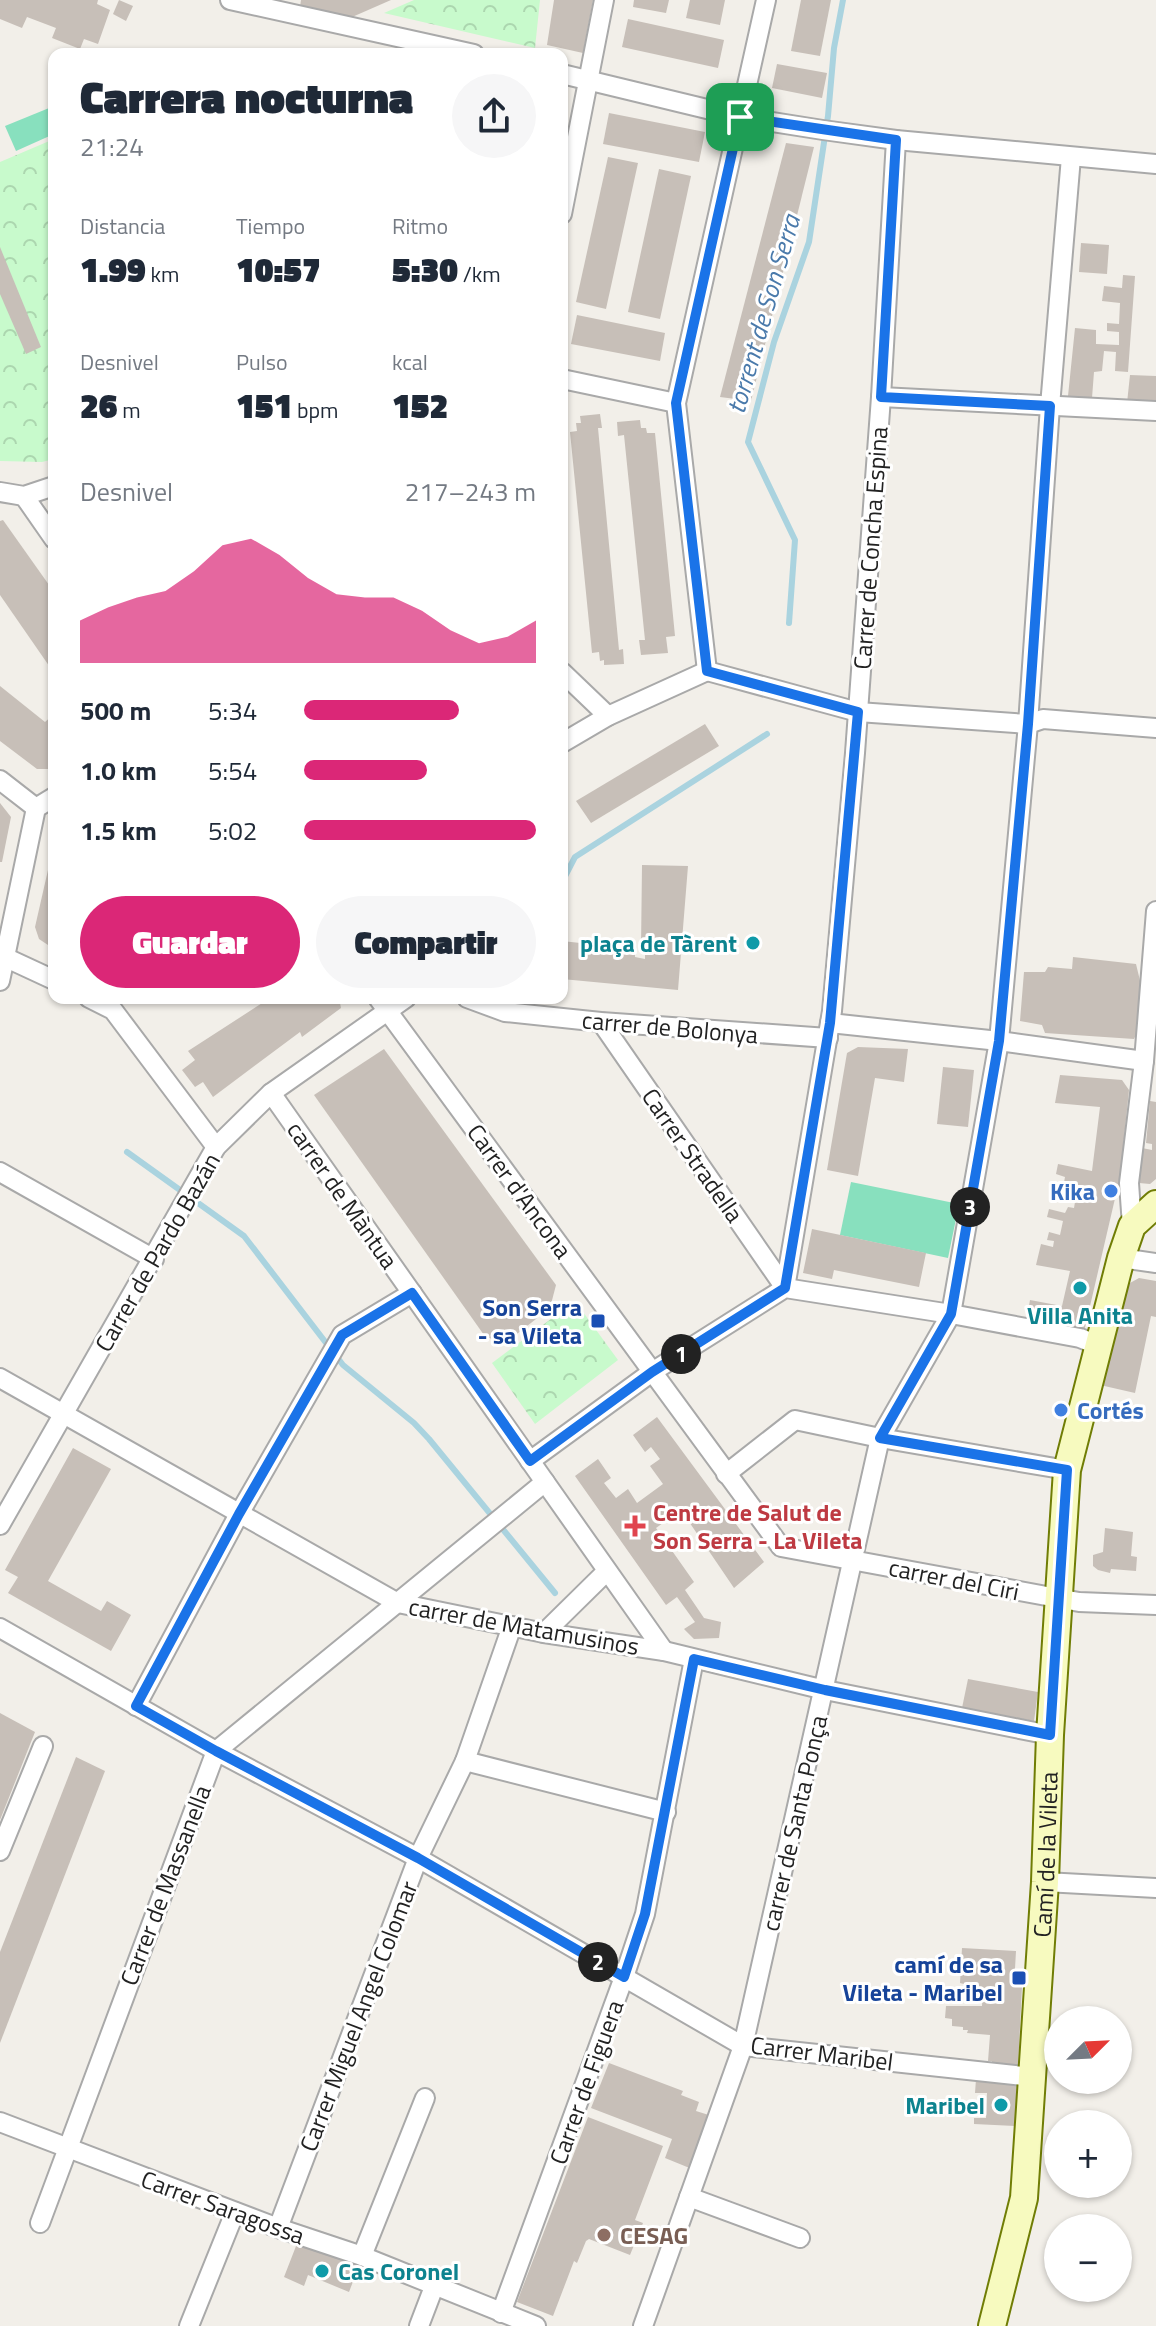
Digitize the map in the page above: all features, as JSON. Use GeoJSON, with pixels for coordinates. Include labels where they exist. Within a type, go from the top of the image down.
{"type":"FeatureCollection","features":[{"type":"Feature","properties":{"kind":"street"},"geometry":{"type":"LineString","coordinates":[[230,0],[447,48]]}},
{"type":"Feature","properties":{"kind":"street"},"geometry":{"type":"LineString","coordinates":[[568,183],[604,0]]}},
{"type":"Feature","properties":{"kind":"street"},"geometry":{"type":"LineString","coordinates":[[707,671],[676,403],[766,0]]}},
{"type":"Feature","properties":{"kind":"street"},"geometry":{"type":"LineString","coordinates":[[568,75],[740,117],[896,140],[1156,164]]}},
{"type":"Feature","properties":{"kind":"street","name":"Carrer de Concha Espina"},"geometry":{"type":"LineString","coordinates":[[785,1288],[829,1030],[858,712],[896,140]]}},
{"type":"Feature","properties":{"kind":"street","name":"carrer de Santa Ponça"},"geometry":{"type":"LineString","coordinates":[[643,2326],[743,2046],[880,1438],[951,1314],[999,1041],[1028,724],[1071,157]]}},
{"type":"Feature","properties":{"kind":"street"},"geometry":{"type":"LineString","coordinates":[[568,380],[676,403]]}},
{"type":"Feature","properties":{"kind":"street"},"geometry":{"type":"LineString","coordinates":[[881,397],[1156,411]]}},
{"type":"Feature","properties":{"kind":"street"},"geometry":{"type":"LineString","coordinates":[[0,492],[24,496],[48,488]]}},
{"type":"Feature","properties":{"kind":"street"},"geometry":{"type":"LineString","coordinates":[[24,496],[48,530]]}},
{"type":"Feature","properties":{"kind":"street"},"geometry":{"type":"LineString","coordinates":[[568,739],[608,716],[707,671],[858,712],[1028,724],[1043,719],[1156,728]]}},
{"type":"Feature","properties":{"kind":"street"},"geometry":{"type":"LineString","coordinates":[[568,678],[608,716]]}},
{"type":"Feature","properties":{"kind":"street"},"geometry":{"type":"LineString","coordinates":[[0,780],[36,808]]}},
{"type":"Feature","properties":{"kind":"street"},"geometry":{"type":"LineString","coordinates":[[0,981],[36,808],[48,801]]}},
{"type":"Feature","properties":{"kind":"street","name":"Camí de la Vileta"},"geometry":{"type":"LineString","coordinates":[[992,2326],[1024,2198],[1067,1470],[1132,1226],[1129,1183],[1156,923]]}},
{"type":"Feature","properties":{"kind":"street"},"geometry":{"type":"LineString","coordinates":[[3,956],[48,977]]}},
{"type":"Feature","properties":{"kind":"street"},"geometry":{"type":"LineString","coordinates":[[101,1004],[113,1010],[216,1147]]}},
{"type":"Feature","properties":{"kind":"street","name":"Carrer de Pardo Bazán"},"geometry":{"type":"LineString","coordinates":[[0,1525],[216,1147],[271,1093],[383,1004]]}},
{"type":"Feature","properties":{"kind":"street","name":"Carrer d'Ancona"},"geometry":{"type":"LineString","coordinates":[[383,1004],[652,1372]]}},
{"type":"Feature","properties":{"kind":"street","name":"carrer de Bolonya"},"geometry":{"type":"LineString","coordinates":[[483,1004],[505,1012],[601,1022],[829,1030],[999,1041],[1144,1061]]}},
{"type":"Feature","properties":{"kind":"street","name":"Carrer Stradella"},"geometry":{"type":"LineString","coordinates":[[601,1022],[785,1288]]}},
{"type":"Feature","properties":{"kind":"street","name":"carrer de Màntua"},"geometry":{"type":"LineString","coordinates":[[271,1093],[664,1651]]}},
{"type":"Feature","properties":{"kind":"street"},"geometry":{"type":"LineString","coordinates":[[0,1172],[154,1259]]}},
{"type":"Feature","properties":{"kind":"street"},"geometry":{"type":"LineString","coordinates":[[1132,1226],[1156,1204]]}},
{"type":"Feature","properties":{"kind":"street"},"geometry":{"type":"LineString","coordinates":[[1121,1258],[1156,1263]]}},
{"type":"Feature","properties":{"kind":"street"},"geometry":{"type":"LineString","coordinates":[[530,1461],[652,1372],[785,1288],[951,1314],[1080,1338],[1098,1345]]}},
{"type":"Feature","properties":{"kind":"street"},"geometry":{"type":"LineString","coordinates":[[136,1706],[239,1514],[342,1335],[412,1293]]}},
{"type":"Feature","properties":{"kind":"street","name":"carrer del Ciri"},"geometry":{"type":"LineString","coordinates":[[652,1372],[781,1547],[1058,1598],[1156,1605]]}},
{"type":"Feature","properties":{"kind":"street","name":"carrer de Matamusinos"},"geometry":{"type":"LineString","coordinates":[[0,1378],[398,1603],[544,1633],[664,1651],[825,1690],[1050,1735]]}},
{"type":"Feature","properties":{"kind":"street"},"geometry":{"type":"LineString","coordinates":[[726,1474],[795,1420],[1067,1470]]}},
{"type":"Feature","properties":{"kind":"street"},"geometry":{"type":"LineString","coordinates":[[216,1751],[545,1482]]}},
{"type":"Feature","properties":{"kind":"street"},"geometry":{"type":"LineString","coordinates":[[544,1633],[607,1571]]}},
{"type":"Feature","properties":{"kind":"street","name":"Carrer Miguel Angel Colomar"},"geometry":{"type":"LineString","coordinates":[[278,2228],[418,1858],[465,1761],[512,1626]]}},
{"type":"Feature","properties":{"kind":"street","name":"Carrer Maribel"},"geometry":{"type":"LineString","coordinates":[[0,1628],[216,1751],[418,1858],[743,2046],[1033,2077]]}},
{"type":"Feature","properties":{"kind":"street","name":"Carrer de Figuera"},"geometry":{"type":"LineString","coordinates":[[501,2313],[645,1914],[694,1659]]}},
{"type":"Feature","properties":{"kind":"street"},"geometry":{"type":"LineString","coordinates":[[0,1851],[43,1746]]}},
{"type":"Feature","properties":{"kind":"street","name":"Carrer de Massanella"},"geometry":{"type":"LineString","coordinates":[[40,2223],[216,1751]]}},
{"type":"Feature","properties":{"kind":"street"},"geometry":{"type":"LineString","coordinates":[[465,1761],[666,1812]]}},
{"type":"Feature","properties":{"kind":"street"},"geometry":{"type":"LineString","coordinates":[[1045,1882],[1156,1888]]}},
{"type":"Feature","properties":{"kind":"street"},"geometry":{"type":"LineString","coordinates":[[362,2256],[425,2098]]}},
{"type":"Feature","properties":{"kind":"street","name":"Carrer Saragossa"},"geometry":{"type":"LineString","coordinates":[[0,2122],[278,2228],[362,2256],[536,2326]]}},
{"type":"Feature","properties":{"kind":"street"},"geometry":{"type":"LineString","coordinates":[[689,2197],[800,2238]]}},
{"type":"Feature","properties":{"kind":"street"},"geometry":{"type":"LineString","coordinates":[[189,2326],[235,2212]]}},
{"type":"Feature","properties":{"kind":"street"},"geometry":{"type":"LineString","coordinates":[[419,2326],[435,2284]]}},
{"type":"Feature","properties":{"kind":"green space"},"geometry":{"type":"Polygon","coordinates":[[[414,0],[540,0],[535,48],[384,13],[414,0]]]}},
{"type":"Feature","properties":{"kind":"green space"},"geometry":{"type":"Polygon","coordinates":[[[48,108],[48,137],[16,151],[5,126],[48,108]]]}},
{"type":"Feature","properties":{"kind":"green space"},"geometry":{"type":"Polygon","coordinates":[[[48,142],[48,460],[42,462],[0,461],[0,162],[48,142]]]}},
{"type":"Feature","properties":{"kind":"green space"},"geometry":{"type":"Polygon","coordinates":[[[851,1182],[959,1204],[948,1258],[840,1235],[851,1182]]]}},
{"type":"Feature","properties":{"kind":"green space"},"geometry":{"type":"Polygon","coordinates":[[[575,1301],[618,1360],[535,1424],[492,1363],[575,1301]]]}},
{"type":"Feature","properties":{"kind":"building"},"geometry":{"type":"Polygon","coordinates":[[[0,0],[98,0],[97,4],[110,10],[98,44],[84,39],[80,48],[52,38],[56,28],[27,17],[22,28],[0,19],[0,0]]]}},
{"type":"Feature","properties":{"kind":"building"},"geometry":{"type":"Polygon","coordinates":[[[119,0],[133,6],[126,21],[113,14],[119,0]]]}},
{"type":"Feature","properties":{"kind":"building"},"geometry":{"type":"Polygon","coordinates":[[[301,0],[391,0],[343,21],[300,7],[301,0]]]}},
{"type":"Feature","properties":{"kind":"building"},"geometry":{"type":"Polygon","coordinates":[[[554,0],[593,0],[583,53],[547,45],[554,0]]]}},
{"type":"Feature","properties":{"kind":"building"},"geometry":{"type":"Polygon","coordinates":[[[634,0],[669,0],[666,13],[633,7],[634,0]]]}},
{"type":"Feature","properties":{"kind":"building"},"geometry":{"type":"Polygon","coordinates":[[[690,0],[725,0],[720,25],[686,18],[690,0]]]}},
{"type":"Feature","properties":{"kind":"building"},"geometry":{"type":"Polygon","coordinates":[[[801,0],[831,0],[820,56],[791,51],[801,0]]]}},
{"type":"Feature","properties":{"kind":"building"},"geometry":{"type":"Polygon","coordinates":[[[628,19],[724,40],[718,68],[622,47],[628,19]]]}},
{"type":"Feature","properties":{"kind":"building"},"geometry":{"type":"Polygon","coordinates":[[[777,64],[827,73],[822,98],[772,88],[777,64]]]}},
{"type":"Feature","properties":{"kind":"building"},"geometry":{"type":"Polygon","coordinates":[[[609,113],[705,132],[699,162],[603,144],[609,113]]]}},
{"type":"Feature","properties":{"kind":"building"},"geometry":{"type":"Polygon","coordinates":[[[786,143],[814,147],[751,401],[720,397],[786,143]]]}},
{"type":"Feature","properties":{"kind":"building"},"geometry":{"type":"Polygon","coordinates":[[[608,157],[638,163],[606,309],[576,302],[608,157]]]}},
{"type":"Feature","properties":{"kind":"building"},"geometry":{"type":"Polygon","coordinates":[[[659,169],[691,176],[660,319],[628,312],[659,169]]]}},
{"type":"Feature","properties":{"kind":"building"},"geometry":{"type":"Polygon","coordinates":[[[1081,243],[1109,245],[1107,274],[1079,272],[1081,243]]]}},
{"type":"Feature","properties":{"kind":"building"},"geometry":{"type":"Polygon","coordinates":[[[0,247],[41,347],[26,354],[0,294],[0,247]]]}},
{"type":"Feature","properties":{"kind":"building"},"geometry":{"type":"Polygon","coordinates":[[[1123,275],[1135,276],[1128,372],[1115,371],[1116,352],[1104,351],[1102,371],[1094,372],[1092,398],[1068,396],[1075,328],[1096,330],[1096,344],[1119,345],[1119,332],[1107,331],[1107,323],[1119,324],[1120,303],[1102,301],[1104,286],[1122,288],[1123,275]]]}},
{"type":"Feature","properties":{"kind":"building"},"geometry":{"type":"Polygon","coordinates":[[[577,315],[665,333],[660,361],[571,344],[577,315]]]}},
{"type":"Feature","properties":{"kind":"building"},"geometry":{"type":"Polygon","coordinates":[[[1130,375],[1156,376],[1156,405],[1127,403],[1130,375]]]}},
{"type":"Feature","properties":{"kind":"building"},"geometry":{"type":"Polygon","coordinates":[[[600,414],[602,428],[598,428],[619,650],[623,649],[624,664],[604,665],[599,652],[592,653],[570,432],[577,431],[576,423],[581,423],[580,416],[600,414]]]}},
{"type":"Feature","properties":{"kind":"building"},"geometry":{"type":"Polygon","coordinates":[[[640,420],[641,428],[646,428],[647,433],[655,433],[675,636],[666,637],[668,653],[641,655],[639,640],[645,640],[624,435],[618,436],[617,422],[640,420]]]}},
{"type":"Feature","properties":{"kind":"building"},"geometry":{"type":"Polygon","coordinates":[[[3,520],[48,584],[48,664],[0,595],[0,521],[3,520]]]}},
{"type":"Feature","properties":{"kind":"building"},"geometry":{"type":"Polygon","coordinates":[[[0,686],[45,722],[48,719],[48,769],[37,769],[0,741],[0,686]]]}},
{"type":"Feature","properties":{"kind":"building"},"geometry":{"type":"Polygon","coordinates":[[[705,724],[719,746],[591,823],[576,801],[705,724]]]}},
{"type":"Feature","properties":{"kind":"building"},"geometry":{"type":"Polygon","coordinates":[[[0,803],[11,817],[2,862],[0,862],[0,803]]]}},
{"type":"Feature","properties":{"kind":"building"},"geometry":{"type":"Polygon","coordinates":[[[642,865],[688,866],[678,990],[568,980],[568,942],[635,949],[635,957],[645,959],[645,949],[641,948],[642,865]]]}},
{"type":"Feature","properties":{"kind":"building"},"geometry":{"type":"Polygon","coordinates":[[[48,870],[48,945],[39,939],[35,927],[48,870]]]}},
{"type":"Feature","properties":{"kind":"building"},"geometry":{"type":"Polygon","coordinates":[[[1073,957],[1136,964],[1142,989],[1140,1026],[1134,1039],[1045,1033],[1042,1025],[1020,1021],[1024,972],[1045,972],[1048,967],[1072,969],[1073,957]]]}},
{"type":"Feature","properties":{"kind":"building"},"geometry":{"type":"Polygon","coordinates":[[[261,1004],[340,1004],[341,1008],[302,1037],[300,1032],[213,1097],[203,1082],[195,1087],[182,1070],[195,1060],[188,1051],[261,1004]]]}},
{"type":"Feature","properties":{"kind":"building"},"geometry":{"type":"Polygon","coordinates":[[[858,1047],[908,1049],[904,1082],[875,1078],[858,1176],[827,1170],[847,1053],[858,1047]]]}},
{"type":"Feature","properties":{"kind":"building"},"geometry":{"type":"Polygon","coordinates":[[[384,1049],[556,1285],[550,1308],[503,1345],[484,1335],[314,1095],[384,1049]]]}},
{"type":"Feature","properties":{"kind":"building"},"geometry":{"type":"Polygon","coordinates":[[[943,1067],[974,1070],[968,1127],[937,1124],[943,1067]]]}},
{"type":"Feature","properties":{"kind":"building"},"geometry":{"type":"Polygon","coordinates":[[[1060,1075],[1122,1080],[1129,1090],[1120,1177],[1084,1332],[1050,1326],[1053,1313],[1045,1308],[1041,1325],[1026,1322],[1030,1300],[1062,1306],[1070,1271],[1036,1265],[1041,1244],[1053,1247],[1054,1241],[1047,1240],[1049,1232],[1060,1235],[1063,1221],[1047,1217],[1049,1209],[1065,1213],[1068,1207],[1074,1208],[1076,1196],[1062,1193],[1065,1177],[1056,1174],[1058,1164],[1092,1171],[1100,1107],[1055,1103],[1060,1075]]]}},
{"type":"Feature","properties":{"kind":"building"},"geometry":{"type":"Polygon","coordinates":[[[1150,1101],[1156,1102],[1156,1179],[1150,1184],[1139,1183],[1142,1148],[1152,1150],[1152,1144],[1146,1143],[1150,1101]]]}},
{"type":"Feature","properties":{"kind":"building"},"geometry":{"type":"Polygon","coordinates":[[[812,1229],[926,1253],[919,1287],[834,1270],[832,1279],[803,1273],[812,1229]]]}},
{"type":"Feature","properties":{"kind":"building"},"geometry":{"type":"Polygon","coordinates":[[[1139,1278],[1156,1281],[1156,1317],[1151,1316],[1135,1393],[1100,1385],[1121,1288],[1139,1278]]]}},
{"type":"Feature","properties":{"kind":"building","name":"Centre de Salut de Son Serra - La Vileta"},"geometry":{"type":"Polygon","coordinates":[[[657,1417],[764,1562],[734,1588],[681,1510],[656,1528],[694,1582],[685,1590],[704,1618],[721,1622],[719,1638],[694,1639],[684,1629],[695,1622],[677,1597],[666,1605],[575,1476],[598,1459],[611,1478],[604,1483],[616,1498],[628,1489],[637,1503],[663,1484],[650,1466],[660,1459],[651,1447],[645,1452],[633,1435],[657,1417]]]}},
{"type":"Feature","properties":{"kind":"building"},"geometry":{"type":"Polygon","coordinates":[[[73,1448],[111,1469],[48,1581],[101,1611],[107,1601],[131,1615],[111,1651],[8,1593],[18,1577],[5,1570],[73,1448]]]}},
{"type":"Feature","properties":{"kind":"building"},"geometry":{"type":"Polygon","coordinates":[[[1105,1528],[1133,1532],[1131,1556],[1137,1557],[1136,1571],[1111,1569],[1110,1573],[1093,1566],[1093,1555],[1103,1552],[1105,1528]]]}},
{"type":"Feature","properties":{"kind":"building"},"geometry":{"type":"Polygon","coordinates":[[[968,1679],[1038,1692],[1034,1721],[962,1708],[968,1679]]]}},
{"type":"Feature","properties":{"kind":"building"},"geometry":{"type":"Polygon","coordinates":[[[0,1713],[35,1732],[0,1820],[0,1713]]]}},
{"type":"Feature","properties":{"kind":"building"},"geometry":{"type":"Polygon","coordinates":[[[76,1757],[105,1771],[0,2043],[0,1952],[76,1757]]]}},
{"type":"Feature","properties":{"kind":"building"},"geometry":{"type":"Polygon","coordinates":[[[962,1948],[1016,1951],[1014,1986],[1022,1987],[1018,2067],[991,2065],[992,2061],[988,2061],[990,2035],[967,2033],[968,2030],[963,2030],[963,2027],[952,2026],[952,2019],[945,2018],[946,2006],[982,2006],[983,1989],[960,1983],[962,1948]]]}},
{"type":"Feature","properties":{"kind":"building"},"geometry":{"type":"Polygon","coordinates":[[[609,2063],[683,2091],[681,2095],[699,2102],[696,2111],[712,2116],[692,2169],[665,2158],[672,2139],[591,2108],[609,2063]]]}},
{"type":"Feature","properties":{"kind":"building","name":"Maribel"},"geometry":{"type":"Polygon","coordinates":[[[976,2079],[1017,2080],[1015,2126],[974,2124],[974,2118],[986,2118],[987,2093],[975,2093],[976,2079]]]}},
{"type":"Feature","properties":{"kind":"building"},"geometry":{"type":"Polygon","coordinates":[[[588,2117],[663,2146],[635,2220],[643,2223],[630,2255],[589,2239],[586,2241],[577,2263],[574,2261],[553,2316],[517,2302],[588,2117]]]}},
{"type":"Feature","properties":{"kind":"building","name":"Cas Coronel"},"geometry":{"type":"Polygon","coordinates":[[[298,2241],[359,2266],[349,2292],[308,2275],[304,2286],[284,2277],[298,2241]]]}},
{"type":"Feature","properties":{"kind":"waterway","name":"torrent de Son Serra"},"geometry":{"type":"LineString","coordinates":[[789,623],[795,540],[748,442],[774,342],[809,242],[843,0]]}},
{"type":"Feature","properties":{"kind":"waterway","name":"torrent de Son Serra"},"geometry":{"type":"LineString","coordinates":[[568,870],[575,857],[767,734]]}},
{"type":"Feature","properties":{"kind":"waterway"},"geometry":{"type":"LineString","coordinates":[[127,1152],[244,1236],[343,1365],[429,1439],[555,1593]]}},
{"type":"Feature","properties":{"kind":"place","name":"plaça de Tàrent"},"geometry":{"type":"Point","coordinates":[753,943]}},
{"type":"Feature","properties":{"kind":"place","name":"Kika"},"geometry":{"type":"Point","coordinates":[1111,1191]}},
{"type":"Feature","properties":{"kind":"place","name":"Villa Anita"},"geometry":{"type":"Point","coordinates":[1080,1288]}},
{"type":"Feature","properties":{"kind":"place","name":"Son Serra - sa Vileta"},"geometry":{"type":"Point","coordinates":[598,1321]}},
{"type":"Feature","properties":{"kind":"place","name":"Cortés"},"geometry":{"type":"Point","coordinates":[1061,1410]}},
{"type":"Feature","properties":{"kind":"place","name":"Centre de Salut de Son Serra - La Vileta"},"geometry":{"type":"Point","coordinates":[635,1526]}},
{"type":"Feature","properties":{"kind":"place","name":"camí de sa Vileta - Maribel"},"geometry":{"type":"Point","coordinates":[1019,1978]}},
{"type":"Feature","properties":{"kind":"place","name":"Maribel"},"geometry":{"type":"Point","coordinates":[1001,2105]}},
{"type":"Feature","properties":{"kind":"place","name":"CESAG"},"geometry":{"type":"Point","coordinates":[604,2235]}},
{"type":"Feature","properties":{"kind":"place","name":"Cas Coronel"},"geometry":{"type":"Point","coordinates":[322,2271]}},
{"type":"Feature","properties":{"kind":"route"},"geometry":{"type":"LineString","coordinates":[[740,117],[896,140],[881,397],[1050,406],[1028,724],[999,1041],[951,1314],[880,1438],[1067,1470],[1050,1735],[825,1690],[694,1659],[645,1914],[624,1977],[418,1858],[136,1706],[239,1514],[342,1335],[412,1293],[530,1461],[652,1372],[785,1288],[830,1023],[858,712],[707,671],[676,403],[740,117]]}}]}
